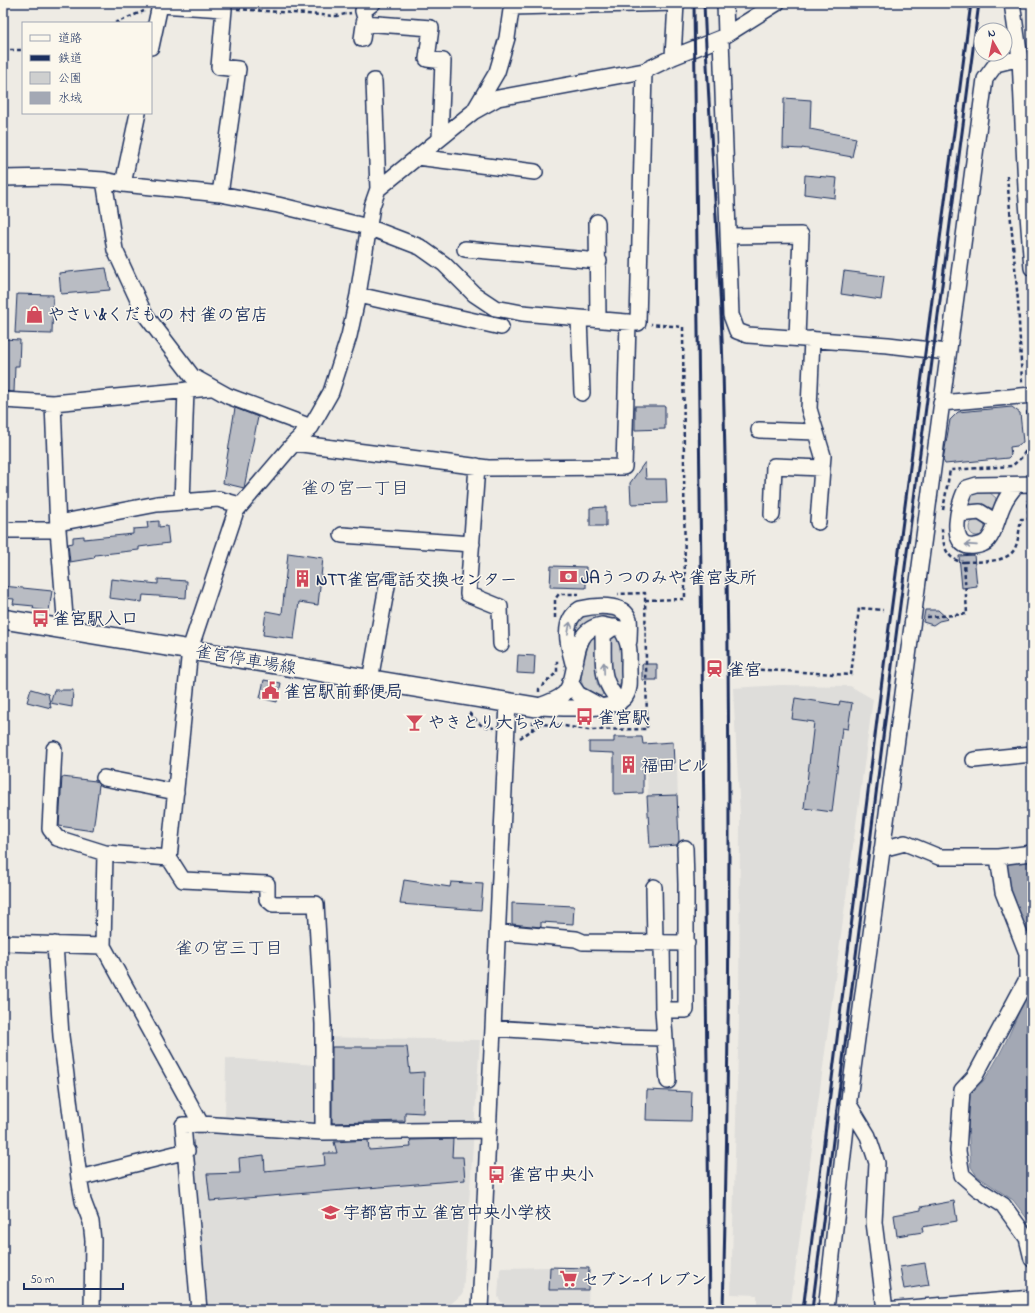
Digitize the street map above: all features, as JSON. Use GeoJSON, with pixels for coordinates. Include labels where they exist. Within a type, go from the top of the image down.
{"type":"FeatureCollection","features":[{"type":"Feature","properties":{"kind":"main road","name":"雀宮停車場線"},"geometry":{"type":"LineString","coordinates":[[3,619],[536,707]]}},
{"type":"Feature","properties":{"kind":"street"},"geometry":{"type":"LineString","coordinates":[[473,112],[497,72],[507,38],[511,5],[676,3],[673,57]]}},
{"type":"Feature","properties":{"kind":"street"},"geometry":{"type":"LineString","coordinates":[[725,3],[723,37],[730,315],[737,331],[748,335],[812,339],[948,352]]}},
{"type":"Feature","properties":{"kind":"street"},"geometry":{"type":"LineString","coordinates":[[378,189],[473,112],[498,98],[644,71],[673,57],[723,37],[777,3]]}},
{"type":"Feature","properties":{"kind":"street"},"geometry":{"type":"LineString","coordinates":[[1012,3],[1020,58],[1032,268]]}},
{"type":"Feature","properties":{"kind":"street"},"geometry":{"type":"LineString","coordinates":[[152,43],[160,5],[224,9],[219,67],[238,69],[220,194]]}},
{"type":"Feature","properties":{"kind":"street"},"geometry":{"type":"LineString","coordinates":[[362,39],[367,12],[431,28],[427,59],[443,61],[440,138]]}},
{"type":"Feature","properties":{"kind":"street"},"geometry":{"type":"LineString","coordinates":[[826,1310],[848,1103],[985,79],[996,64],[1020,58]]}},
{"type":"Feature","properties":{"kind":"street"},"geometry":{"type":"LineString","coordinates":[[294,443],[477,466],[607,469],[624,467],[633,322],[644,71]]}},
{"type":"Feature","properties":{"kind":"street"},"geometry":{"type":"LineString","coordinates":[[323,1132],[323,1024],[316,904],[273,904],[267,899],[267,884],[182,880],[169,858],[190,649],[236,510],[294,443],[311,427],[331,392],[349,336],[358,295],[368,227],[378,189],[374,81]]}},
{"type":"Feature","properties":{"kind":"street"},"geometry":{"type":"LineString","coordinates":[[123,184],[138,114]]}},
{"type":"Feature","properties":{"kind":"street"},"geometry":{"type":"LineString","coordinates":[[417,157],[535,172]]}},
{"type":"Feature","properties":{"kind":"street"},"geometry":{"type":"LineString","coordinates":[[3,178],[55,177],[104,180],[123,184],[220,194],[278,205],[368,227],[420,247],[444,264],[474,294],[495,308],[522,313],[633,322]]}},
{"type":"Feature","properties":{"kind":"street"},"geometry":{"type":"LineString","coordinates":[[104,180],[115,250],[144,313],[192,376],[210,388],[311,427]]}},
{"type":"Feature","properties":{"kind":"street"},"geometry":{"type":"LineString","coordinates":[[597,222],[599,261],[598,320]]}},
{"type":"Feature","properties":{"kind":"street"},"geometry":{"type":"LineString","coordinates":[[728,236],[801,235],[797,338]]}},
{"type":"Feature","properties":{"kind":"street"},"geometry":{"type":"LineString","coordinates":[[465,250],[599,261]]}},
{"type":"Feature","properties":{"kind":"street"},"geometry":{"type":"LineString","coordinates":[[358,295],[501,327]]}},
{"type":"Feature","properties":{"kind":"street"},"geometry":{"type":"LineString","coordinates":[[579,318],[582,393]]}},
{"type":"Feature","properties":{"kind":"street"},"geometry":{"type":"LineString","coordinates":[[812,339],[809,409],[823,456],[818,522]]}},
{"type":"Feature","properties":{"kind":"street"},"geometry":{"type":"LineString","coordinates":[[3,400],[53,403],[210,388]]}},
{"type":"Feature","properties":{"kind":"street"},"geometry":{"type":"LineString","coordinates":[[182,502],[186,390]]}},
{"type":"Feature","properties":{"kind":"street"},"geometry":{"type":"LineString","coordinates":[[941,403],[1028,395]]}},
{"type":"Feature","properties":{"kind":"street"},"geometry":{"type":"LineString","coordinates":[[53,403],[58,527],[66,629]]}},
{"type":"Feature","properties":{"kind":"street"},"geometry":{"type":"LineString","coordinates":[[759,430],[816,432]]}},
{"type":"Feature","properties":{"kind":"street"},"geometry":{"type":"LineString","coordinates":[[477,466],[468,594],[500,607],[501,644]]}},
{"type":"Feature","properties":{"kind":"street"},"geometry":{"type":"LineString","coordinates":[[772,515],[774,466],[822,468]]}},
{"type":"Feature","properties":{"kind":"street"},"geometry":{"type":"LineString","coordinates":[[1016,485],[999,516],[989,539],[982,545],[972,546],[964,544],[958,536],[958,514],[962,496],[967,488],[977,485],[1032,484]]}},
{"type":"Feature","properties":{"kind":"street"},"geometry":{"type":"LineString","coordinates":[[977,485],[988,488],[1000,499],[999,516]]}},
{"type":"Feature","properties":{"kind":"street"},"geometry":{"type":"LineString","coordinates":[[3,530],[58,527],[157,504],[218,499],[240,505]]}},
{"type":"Feature","properties":{"kind":"street"},"geometry":{"type":"LineString","coordinates":[[958,514],[980,512],[999,516]]}},
{"type":"Feature","properties":{"kind":"street"},"geometry":{"type":"LineString","coordinates":[[342,535],[472,544]]}},
{"type":"Feature","properties":{"kind":"street"},"geometry":{"type":"LineString","coordinates":[[370,680],[388,586]]}},
{"type":"Feature","properties":{"kind":"street"},"geometry":{"type":"LineString","coordinates":[[536,707],[603,707],[620,702],[626,696],[629,688],[629,642],[628,618],[624,612],[618,608],[608,607],[580,609],[572,617],[567,631],[568,646],[574,666]]}},
{"type":"Feature","properties":{"kind":"street"},"geometry":{"type":"LineString","coordinates":[[536,707],[554,701],[564,693],[570,682],[578,649],[586,633],[592,627],[602,625],[621,629],[629,642]]}},
{"type":"Feature","properties":{"kind":"street"},"geometry":{"type":"LineString","coordinates":[[614,627],[603,636],[604,679],[609,690],[620,702]]}},
{"type":"Feature","properties":{"kind":"street"},"geometry":{"type":"LineString","coordinates":[[570,682],[578,694],[603,707]]}},
{"type":"Feature","properties":{"kind":"street"},"geometry":{"type":"LineString","coordinates":[[480,1310],[508,703]]}},
{"type":"Feature","properties":{"kind":"street"},"geometry":{"type":"LineString","coordinates":[[54,749],[50,829],[57,838],[105,852],[169,858]]}},
{"type":"Feature","properties":{"kind":"street"},"geometry":{"type":"LineString","coordinates":[[974,760],[1032,754]]}},
{"type":"Feature","properties":{"kind":"street"},"geometry":{"type":"LineString","coordinates":[[104,778],[176,792]]}},
{"type":"Feature","properties":{"kind":"street"},"geometry":{"type":"LineString","coordinates":[[882,849],[905,842],[939,857],[998,857],[1032,853]]}},
{"type":"Feature","properties":{"kind":"street"},"geometry":{"type":"LineString","coordinates":[[663,1010],[686,1010],[684,848]]}},
{"type":"Feature","properties":{"kind":"street"},"geometry":{"type":"LineString","coordinates":[[105,852],[103,946],[201,1124]]}},
{"type":"Feature","properties":{"kind":"street"},"geometry":{"type":"LineString","coordinates":[[998,857],[1003,892],[1027,953],[1027,979],[975,1076],[962,1090],[958,1151],[962,1175],[978,1189],[1003,1205],[1027,1238],[1032,1259]]}},
{"type":"Feature","properties":{"kind":"street"},"geometry":{"type":"LineString","coordinates":[[654,887],[668,1081]]}},
{"type":"Feature","properties":{"kind":"street"},"geometry":{"type":"LineString","coordinates":[[498,932],[576,939],[584,942],[686,943]]}},
{"type":"Feature","properties":{"kind":"street"},"geometry":{"type":"LineString","coordinates":[[3,943],[103,946]]}},
{"type":"Feature","properties":{"kind":"street"},"geometry":{"type":"LineString","coordinates":[[55,944],[61,1036],[79,1178],[83,1202],[91,1222],[93,1240],[92,1310]]}},
{"type":"Feature","properties":{"kind":"street"},"geometry":{"type":"LineString","coordinates":[[493,1028],[618,1037],[664,1038]]}},
{"type":"Feature","properties":{"kind":"street"},"geometry":{"type":"LineString","coordinates":[[848,1103],[868,1136],[877,1163],[874,1222],[888,1310],[1032,1298]]}},
{"type":"Feature","properties":{"kind":"street"},"geometry":{"type":"LineString","coordinates":[[200,1310],[187,1151],[183,1125],[201,1124],[323,1132],[488,1130]]}},
{"type":"Feature","properties":{"kind":"street"},"geometry":{"type":"LineString","coordinates":[[79,1178],[187,1151]]}},
{"type":"Feature","properties":{"kind":"path"},"geometry":{"type":"LineString","coordinates":[[118,22],[160,5]]}},
{"type":"Feature","properties":{"kind":"path"},"geometry":{"type":"LineString","coordinates":[[224,9],[336,16],[367,12]]}},
{"type":"Feature","properties":{"kind":"path"},"geometry":{"type":"LineString","coordinates":[[3,50],[22,50]]}},
{"type":"Feature","properties":{"kind":"path"},"geometry":{"type":"LineString","coordinates":[[1007,176],[1018,301],[1021,380],[1028,395]]}},
{"type":"Feature","properties":{"kind":"path"},"geometry":{"type":"LineString","coordinates":[[633,322],[683,327],[685,599],[645,600]]}},
{"type":"Feature","properties":{"kind":"path"},"geometry":{"type":"LineString","coordinates":[[964,562],[994,560],[1009,555],[1014,550],[1018,540],[1021,519],[1031,519],[1027,500]]}},
{"type":"Feature","properties":{"kind":"path"},"geometry":{"type":"LineString","coordinates":[[555,599],[556,621]]}},
{"type":"Feature","properties":{"kind":"path"},"geometry":{"type":"LineString","coordinates":[[732,668],[851,675],[859,608],[883,610]]}},
{"type":"Feature","properties":{"kind":"path"},"geometry":{"type":"LineString","coordinates":[[532,730],[539,689],[557,672],[556,658]]}},
{"type":"Feature","properties":{"kind":"shaded area"},"geometry":{"type":"Polygon","coordinates":[[[781,685],[850,686],[873,699],[790,1310],[757,1310],[757,1295],[731,1294],[739,1017],[740,815],[733,688],[781,685]]]}},
{"type":"Feature","properties":{"kind":"shaded area"},"geometry":{"type":"Polygon","coordinates":[[[677,765],[679,845],[650,847],[647,773],[649,767],[677,765]]]}},
{"type":"Feature","properties":{"kind":"shaded area","name":"宇都宮市立 雀宮中央小学校"},"geometry":{"type":"Polygon","coordinates":[[[315,1037],[480,1040],[463,1293],[444,1310],[203,1310],[181,1131],[225,1120],[226,1058],[315,1065],[315,1037]]]}},
{"type":"Feature","properties":{"kind":"shaded area"},"geometry":{"type":"Polygon","coordinates":[[[500,1268],[589,1268],[588,1310],[507,1310],[498,1297],[500,1268]]]}},
{"type":"Feature","properties":{"kind":"green space"},"geometry":{"type":"Polygon","coordinates":[[[976,492],[989,492],[996,498],[994,509],[978,504],[970,505],[967,503],[971,495],[976,492]]]}},
{"type":"Feature","properties":{"kind":"green space"},"geometry":{"type":"Polygon","coordinates":[[[977,520],[984,525],[985,528],[980,535],[977,536],[970,531],[969,528],[974,521],[977,520]]]}},
{"type":"Feature","properties":{"kind":"green space"},"geometry":{"type":"Polygon","coordinates":[[[617,613],[622,619],[594,621],[574,637],[574,626],[581,614],[617,613]]]}},
{"type":"Feature","properties":{"kind":"green space"},"geometry":{"type":"Polygon","coordinates":[[[614,636],[621,642],[623,652],[622,679],[621,684],[618,687],[611,679],[609,666],[610,638],[614,636]]]}},
{"type":"Feature","properties":{"kind":"green space"},"geometry":{"type":"Polygon","coordinates":[[[593,637],[597,640],[597,683],[603,694],[601,696],[587,691],[581,677],[585,657],[593,637]]]}},
{"type":"Feature","properties":{"kind":"water"},"geometry":{"type":"Polygon","coordinates":[[[1032,860],[1032,957],[1007,892],[1004,861],[1032,860]]]}},
{"type":"Feature","properties":{"kind":"water"},"geometry":{"type":"Polygon","coordinates":[[[1032,975],[1032,1225],[1013,1200],[977,1176],[971,1167],[966,1097],[984,1080],[999,1056],[1018,1015],[1032,975]]]}},
{"type":"Feature","properties":{"kind":"building"},"geometry":{"type":"Polygon","coordinates":[[[784,98],[811,100],[810,129],[856,138],[852,157],[802,148],[783,148],[784,98]]]}},
{"type":"Feature","properties":{"kind":"building"},"geometry":{"type":"Polygon","coordinates":[[[805,175],[837,178],[835,198],[804,194],[805,175]]]}},
{"type":"Feature","properties":{"kind":"building"},"geometry":{"type":"Polygon","coordinates":[[[106,268],[110,290],[61,294],[59,273],[106,268]]]}},
{"type":"Feature","properties":{"kind":"building"},"geometry":{"type":"Polygon","coordinates":[[[844,271],[884,276],[881,300],[841,294],[844,271]]]}},
{"type":"Feature","properties":{"kind":"building","name":"やさい&くだもの 村 雀の宮店"},"geometry":{"type":"Polygon","coordinates":[[[17,294],[53,295],[52,334],[15,333],[17,294]]]}},
{"type":"Feature","properties":{"kind":"building"},"geometry":{"type":"Polygon","coordinates":[[[3,339],[20,340],[19,366],[15,366],[14,392],[3,391],[3,339]]]}},
{"type":"Feature","properties":{"kind":"building"},"geometry":{"type":"Polygon","coordinates":[[[635,406],[665,406],[665,429],[635,430],[635,406]]]}},
{"type":"Feature","properties":{"kind":"building"},"geometry":{"type":"Polygon","coordinates":[[[1012,407],[1020,413],[1023,442],[1017,446],[1010,447],[1011,455],[1008,458],[945,464],[943,460],[950,420],[958,412],[1012,407]]]}},
{"type":"Feature","properties":{"kind":"building"},"geometry":{"type":"Polygon","coordinates":[[[235,408],[258,417],[244,488],[223,483],[235,408]]]}},
{"type":"Feature","properties":{"kind":"building"},"geometry":{"type":"Polygon","coordinates":[[[645,462],[646,479],[666,479],[667,503],[631,504],[630,483],[645,462]]]}},
{"type":"Feature","properties":{"kind":"building"},"geometry":{"type":"Polygon","coordinates":[[[606,507],[606,526],[590,526],[590,508],[606,507]]]}},
{"type":"Feature","properties":{"kind":"building"},"geometry":{"type":"Polygon","coordinates":[[[159,521],[159,527],[167,526],[169,543],[139,547],[139,550],[95,555],[94,558],[70,562],[68,544],[73,543],[73,537],[84,536],[84,539],[133,534],[133,529],[148,528],[147,522],[159,521]]]}},
{"type":"Feature","properties":{"kind":"building","name":"NTT雀宮電話交換センター"},"geometry":{"type":"Polygon","coordinates":[[[288,553],[323,558],[318,605],[299,602],[294,639],[263,635],[266,611],[282,614],[288,553]]]}},
{"type":"Feature","properties":{"kind":"building"},"geometry":{"type":"Polygon","coordinates":[[[974,555],[977,586],[962,588],[959,556],[974,555]]]}},
{"type":"Feature","properties":{"kind":"building","name":"JAうつのみや 雀宮支所"},"geometry":{"type":"Polygon","coordinates":[[[551,566],[586,567],[586,588],[550,587],[551,566]]]}},
{"type":"Feature","properties":{"kind":"building"},"geometry":{"type":"Polygon","coordinates":[[[111,579],[158,584],[158,579],[187,581],[186,598],[143,595],[142,602],[109,598],[111,579]]]}},
{"type":"Feature","properties":{"kind":"building"},"geometry":{"type":"Polygon","coordinates":[[[3,586],[52,591],[49,611],[33,609],[34,606],[13,604],[14,599],[3,598],[3,586]]]}},
{"type":"Feature","properties":{"kind":"building"},"geometry":{"type":"Polygon","coordinates":[[[925,610],[938,610],[948,619],[939,621],[933,625],[923,622],[925,610]]]}},
{"type":"Feature","properties":{"kind":"building"},"geometry":{"type":"Polygon","coordinates":[[[518,655],[535,656],[534,674],[517,673],[518,655]]]}},
{"type":"Feature","properties":{"kind":"building"},"geometry":{"type":"Polygon","coordinates":[[[642,664],[657,664],[657,680],[642,680],[642,664]]]}},
{"type":"Feature","properties":{"kind":"building","name":"雀宮駅前郵便局"},"geometry":{"type":"Polygon","coordinates":[[[264,680],[281,683],[277,702],[260,698],[264,680]]]}},
{"type":"Feature","properties":{"kind":"building"},"geometry":{"type":"Polygon","coordinates":[[[31,689],[48,694],[51,708],[27,702],[31,689]]]}},
{"type":"Feature","properties":{"kind":"building"},"geometry":{"type":"Polygon","coordinates":[[[54,690],[73,690],[72,707],[50,703],[54,690]]]}},
{"type":"Feature","properties":{"kind":"building"},"geometry":{"type":"Polygon","coordinates":[[[795,698],[839,705],[840,701],[852,703],[848,729],[842,728],[832,812],[804,808],[814,722],[792,719],[795,698]]]}},
{"type":"Feature","properties":{"kind":"building","name":"福田ビル"},"geometry":{"type":"Polygon","coordinates":[[[614,737],[642,737],[643,744],[673,742],[674,763],[643,764],[643,793],[614,794],[614,753],[589,752],[589,742],[614,742],[614,737]]]}},
{"type":"Feature","properties":{"kind":"building"},"geometry":{"type":"Polygon","coordinates":[[[62,777],[96,781],[99,785],[93,831],[59,826],[62,777]]]}},
{"type":"Feature","properties":{"kind":"building"},"geometry":{"type":"Polygon","coordinates":[[[677,795],[679,841],[677,845],[650,847],[647,796],[677,795]]]}},
{"type":"Feature","properties":{"kind":"building"},"geometry":{"type":"Polygon","coordinates":[[[404,880],[450,887],[451,882],[483,884],[481,910],[400,904],[404,880]]]}},
{"type":"Feature","properties":{"kind":"building"},"geometry":{"type":"Polygon","coordinates":[[[512,903],[574,906],[573,924],[541,922],[541,927],[512,924],[512,903]]]}},
{"type":"Feature","properties":{"kind":"building"},"geometry":{"type":"Polygon","coordinates":[[[332,1047],[407,1047],[410,1073],[424,1072],[423,1113],[405,1112],[405,1121],[332,1123],[332,1047]]]}},
{"type":"Feature","properties":{"kind":"building"},"geometry":{"type":"Polygon","coordinates":[[[647,1090],[692,1092],[691,1121],[646,1120],[647,1090]]]}},
{"type":"Feature","properties":{"kind":"building"},"geometry":{"type":"Polygon","coordinates":[[[453,1139],[452,1157],[463,1157],[465,1180],[210,1201],[207,1174],[240,1173],[239,1158],[264,1155],[265,1171],[325,1165],[324,1153],[337,1153],[334,1142],[368,1140],[369,1150],[411,1147],[410,1140],[453,1139]]]}},
{"type":"Feature","properties":{"kind":"building"},"geometry":{"type":"Polygon","coordinates":[[[954,1201],[957,1221],[922,1227],[923,1232],[897,1236],[894,1215],[921,1210],[921,1207],[954,1201]]]}},
{"type":"Feature","properties":{"kind":"building"},"geometry":{"type":"Polygon","coordinates":[[[925,1263],[929,1285],[904,1289],[900,1267],[925,1263]]]}},
{"type":"Feature","properties":{"kind":"building","name":"セブン-イレブン"},"geometry":{"type":"Polygon","coordinates":[[[550,1267],[589,1268],[588,1290],[549,1290],[550,1267]]]}},
{"type":"Feature","properties":{"kind":"railway"},"geometry":{"type":"LineString","coordinates":[[694,3],[710,1310]]}},
{"type":"Feature","properties":{"kind":"railway"},"geometry":{"type":"LineString","coordinates":[[704,3],[722,324],[728,605],[729,958],[723,1310]]}},
{"type":"Feature","properties":{"kind":"railway"},"geometry":{"type":"LineString","coordinates":[[803,1310],[881,688],[971,3]]}},
{"type":"Feature","properties":{"kind":"railway"},"geometry":{"type":"LineString","coordinates":[[812,1310],[889,689],[979,3]]}},
{"type":"Feature","properties":{"kind":"place","name":"やさい&くだもの 村 雀の宮店"},"geometry":{"type":"Point","coordinates":[35,314]}},
{"type":"Feature","properties":{"kind":"place","name":"JAうつのみや 雀宮支所"},"geometry":{"type":"Point","coordinates":[568,577]}},
{"type":"Feature","properties":{"kind":"place","name":"NTT雀宮電話交換センター"},"geometry":{"type":"Point","coordinates":[303,579]}},
{"type":"Feature","properties":{"kind":"place","name":"雀宮駅入口"},"geometry":{"type":"Point","coordinates":[40,618]}},
{"type":"Feature","properties":{"kind":"place","name":"雀宮"},"geometry":{"type":"Point","coordinates":[715,669]}},
{"type":"Feature","properties":{"kind":"place","name":"雀宮駅前郵便局"},"geometry":{"type":"Point","coordinates":[271,691]}},
{"type":"Feature","properties":{"kind":"place","name":"雀宮駅"},"geometry":{"type":"Point","coordinates":[585,717]}},
{"type":"Feature","properties":{"kind":"place","name":"やきとり大ちゃん"},"geometry":{"type":"Point","coordinates":[415,722]}},
{"type":"Feature","properties":{"kind":"place","name":"福田ビル"},"geometry":{"type":"Point","coordinates":[628,765]}},
{"type":"Feature","properties":{"kind":"place","name":"雀宮中央小"},"geometry":{"type":"Point","coordinates":[496,1174]}},
{"type":"Feature","properties":{"kind":"place","name":"宇都宮市立 雀宮中央小学校"},"geometry":{"type":"Point","coordinates":[330,1212]}},
{"type":"Feature","properties":{"kind":"place","name":"セブン-イレブン"},"geometry":{"type":"Point","coordinates":[569,1279]}},
{"type":"Feature","properties":{"kind":"district","name":"雀の宮一丁目"},"geometry":{"type":"Point","coordinates":[355,488]}},
{"type":"Feature","properties":{"kind":"district","name":"雀の宮三丁目"},"geometry":{"type":"Point","coordinates":[229,948]}}]}
